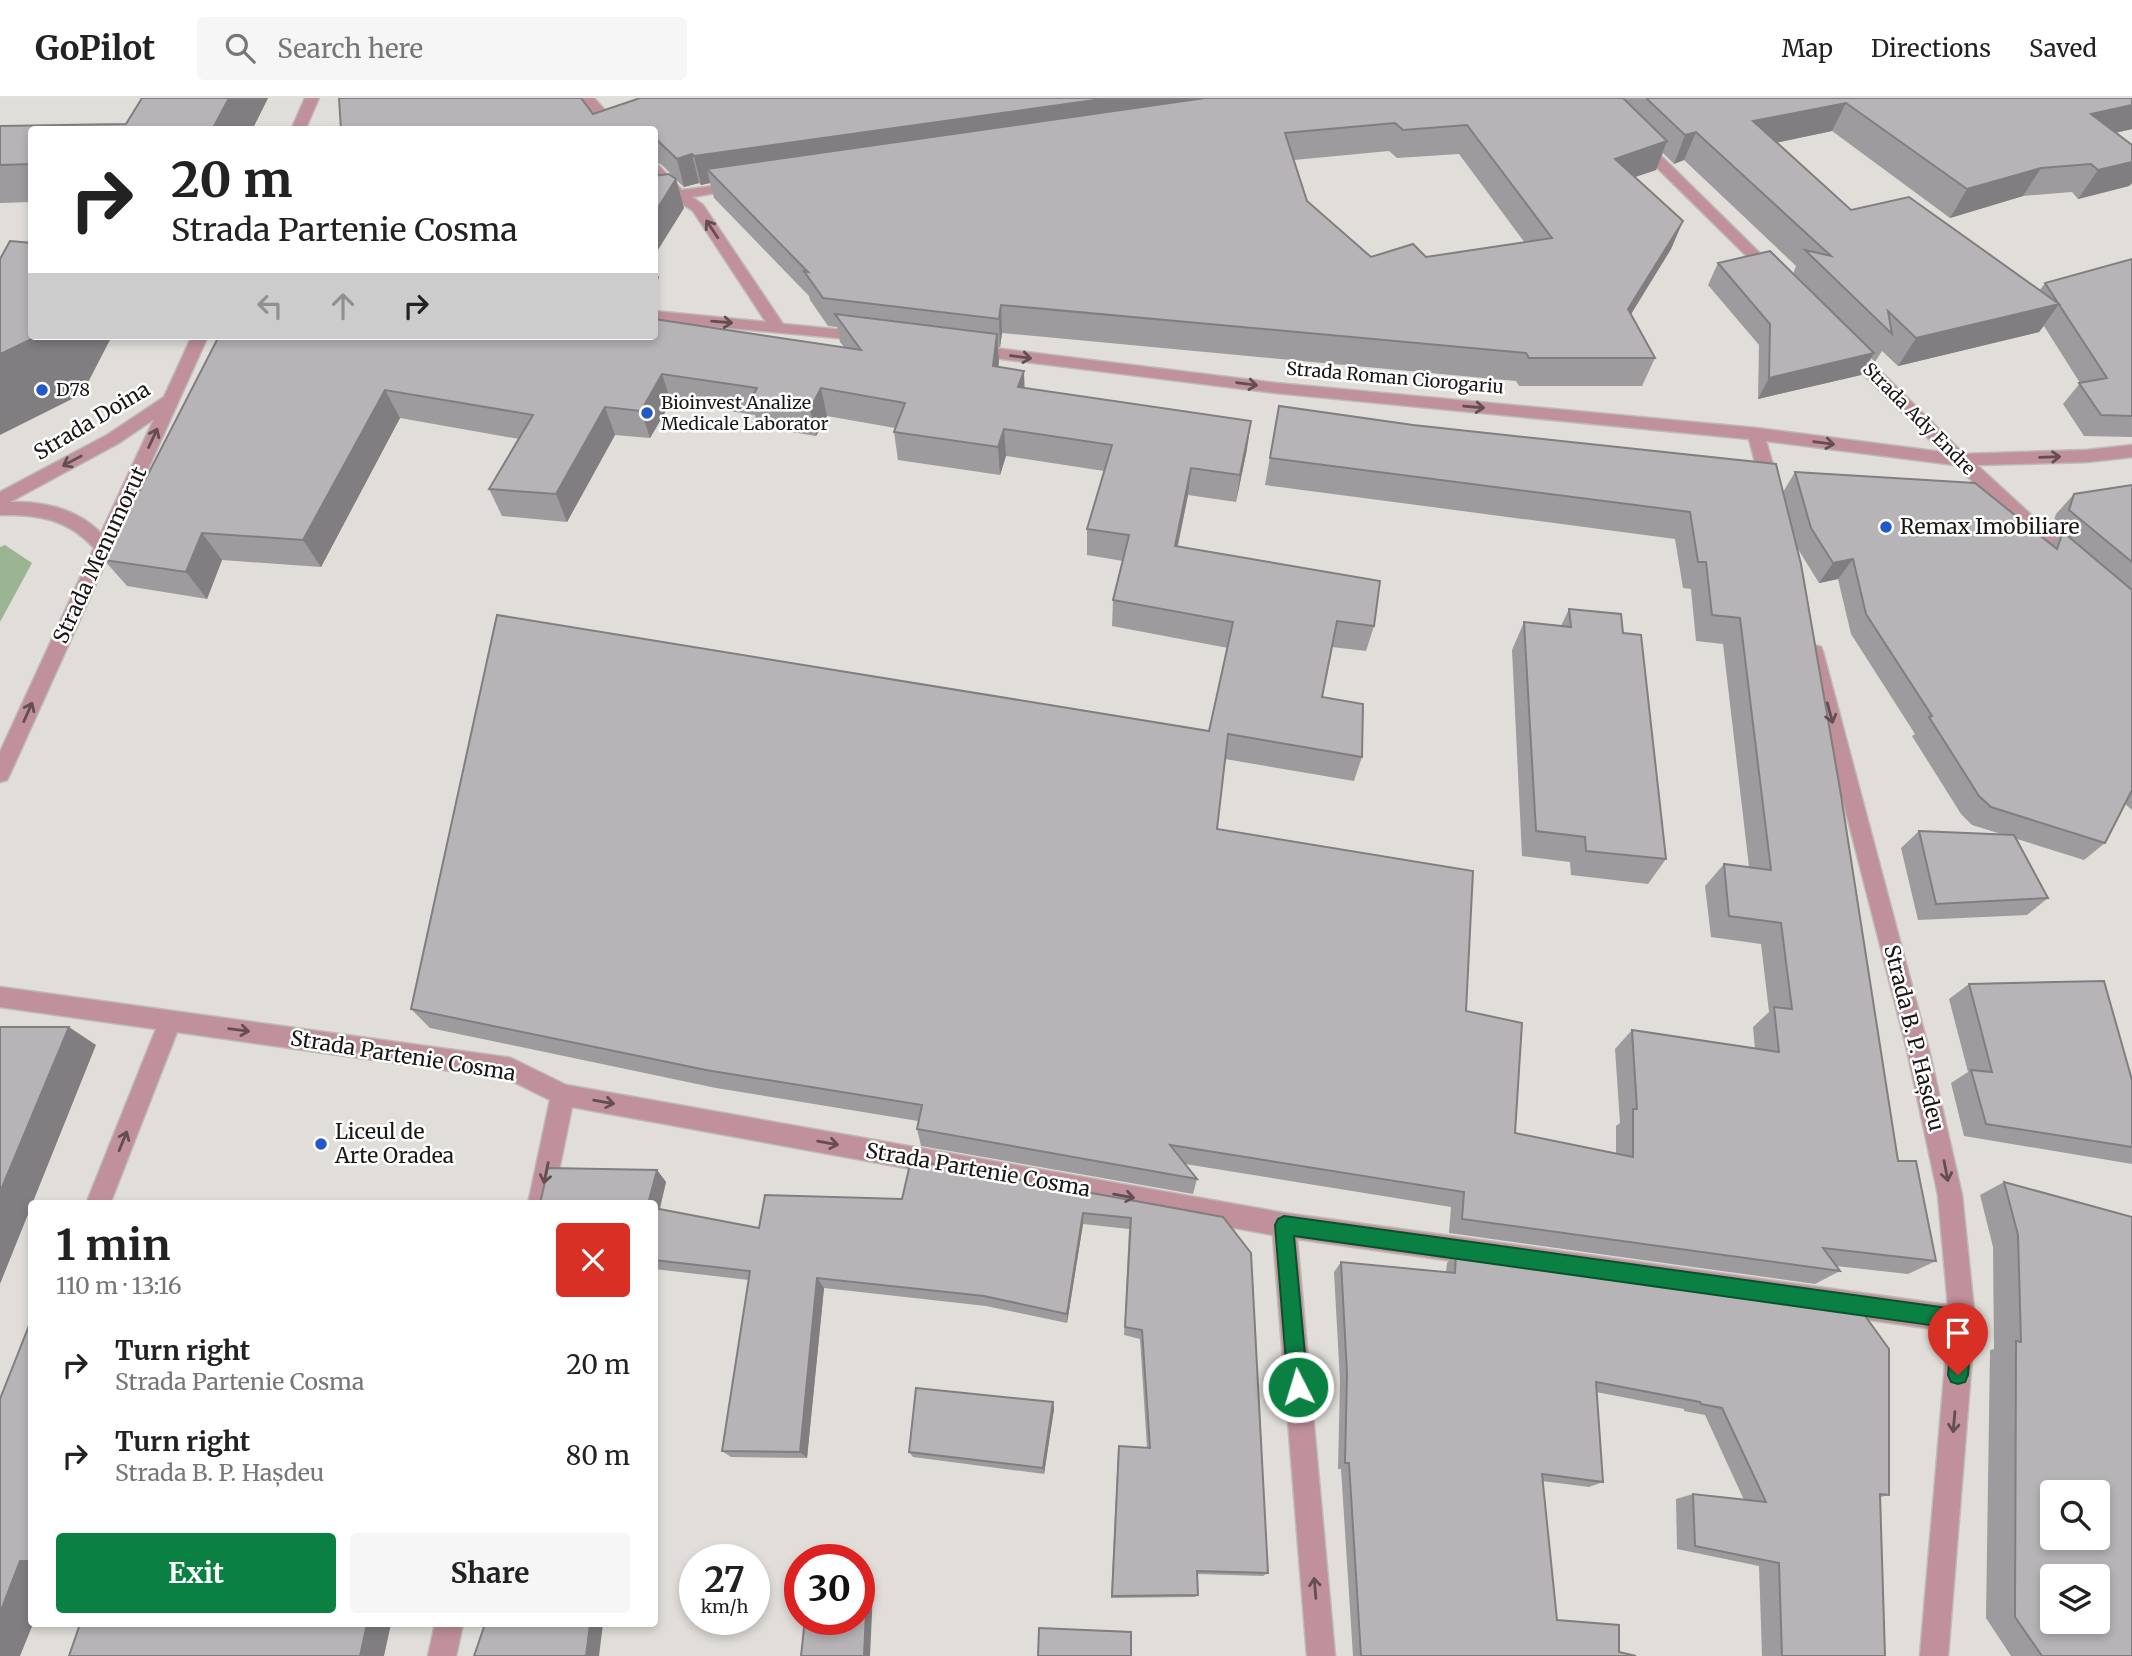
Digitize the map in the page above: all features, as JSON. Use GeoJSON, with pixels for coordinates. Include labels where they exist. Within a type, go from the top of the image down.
{"type":"FeatureCollection","features":[{"type":"Feature","properties":{"kind":"street"},"geometry":{"type":"LineString","coordinates":[[300,126],[313,98]]}},
{"type":"Feature","properties":{"kind":"street"},"geometry":{"type":"LineString","coordinates":[[588,100],[607,98]]}},
{"type":"Feature","properties":{"kind":"street"},"geometry":{"type":"LineString","coordinates":[[588,100],[612,126]]}},
{"type":"Feature","properties":{"kind":"street"},"geometry":{"type":"LineString","coordinates":[[1633,136],[1788,289]]}},
{"type":"Feature","properties":{"kind":"street"},"geometry":{"type":"LineString","coordinates":[[658,173],[678,194],[698,208],[777,327]]}},
{"type":"Feature","properties":{"kind":"street"},"geometry":{"type":"LineString","coordinates":[[658,198],[761,182]]}},
{"type":"Feature","properties":{"kind":"street"},"geometry":{"type":"LineString","coordinates":[[658,316],[888,340]]}},
{"type":"Feature","properties":{"kind":"street","name":"Strada Ady Endre"},"geometry":{"type":"LineString","coordinates":[[1836,337],[1960,460],[2082,571]]}},
{"type":"Feature","properties":{"kind":"street","name":"Strada Menumorut"},"geometry":{"type":"LineString","coordinates":[[0,774],[198,340]]}},
{"type":"Feature","properties":{"kind":"street","name":"Strada Roman Ciorogariu"},"geometry":{"type":"LineString","coordinates":[[957,349],[1276,388],[1756,434],[1960,460],[2132,452]]}},
{"type":"Feature","properties":{"kind":"street","name":"Strada Doina"},"geometry":{"type":"LineString","coordinates":[[0,500],[113,439],[171,399]]}},
{"type":"Feature","properties":{"kind":"street"},"geometry":{"type":"LineString","coordinates":[[1756,434],[1777,514]]}},
{"type":"Feature","properties":{"kind":"street"},"geometry":{"type":"LineString","coordinates":[[0,509],[29,509],[70,518],[88,527],[103,546]]}},
{"type":"Feature","properties":{"kind":"street","name":"Strada B. P. Hașdeu"},"geometry":{"type":"LineString","coordinates":[[1809,635],[1940,1140],[1950,1195],[1962,1320],[1941,1654]]}},
{"type":"Feature","properties":{"kind":"street","name":"Strada Partenie Cosma"},"geometry":{"type":"LineString","coordinates":[[0,997],[512,1069],[564,1095],[1284,1225],[1962,1320]]}},
{"type":"Feature","properties":{"kind":"street"},"geometry":{"type":"LineString","coordinates":[[100,1200],[171,1020]]}},
{"type":"Feature","properties":{"kind":"street"},"geometry":{"type":"LineString","coordinates":[[541,1200],[564,1095]]}},
{"type":"Feature","properties":{"kind":"street"},"geometry":{"type":"LineString","coordinates":[[1284,1225],[1321,1656]]}},
{"type":"Feature","properties":{"kind":"street"},"geometry":{"type":"LineString","coordinates":[[442,1656],[448,1627]]}},
{"type":"Feature","properties":{"kind":"green space"},"geometry":{"type":"Polygon","coordinates":[[[5,545],[32,563],[0,622],[0,547],[5,545]]]}},
{"type":"Feature","properties":{"kind":"building"},"geometry":{"type":"Polygon","coordinates":[[[142,98],[229,98],[214,126],[28,126],[28,164],[0,165],[0,126],[126,124],[142,98]]]}},
{"type":"Feature","properties":{"kind":"building"},"geometry":{"type":"Polygon","coordinates":[[[339,98],[581,98],[593,114],[640,98],[1109,98],[694,156],[692,154],[677,159],[658,141],[658,126],[341,126],[339,98]]]}},
{"type":"Feature","properties":{"kind":"building"},"geometry":{"type":"Polygon","coordinates":[[[1205,98],[1623,98],[1667,141],[1615,159],[1683,221],[1628,309],[1655,358],[1529,358],[1526,353],[1001,305],[999,319],[823,298],[804,271],[808,272],[707,169],[1205,98]],[[1395,123],[1285,133],[1307,201],[1371,257],[1413,244],[1426,257],[1552,238],[1467,125],[1403,130],[1395,123]]]}},
{"type":"Feature","properties":{"kind":"building"},"geometry":{"type":"Polygon","coordinates":[[[1646,98],[2132,98],[2132,105],[2091,114],[2132,145],[2132,162],[2098,170],[2091,164],[2041,168],[1967,189],[1846,103],[1753,121],[1851,210],[1909,197],[2059,304],[1916,338],[1888,311],[1892,334],[1805,250],[1831,256],[1696,132],[1685,135],[1646,98]]]}},
{"type":"Feature","properties":{"kind":"building"},"geometry":{"type":"Polygon","coordinates":[[[669,174],[676,179],[658,208],[658,175],[669,174]]]}},
{"type":"Feature","properties":{"kind":"building"},"geometry":{"type":"Polygon","coordinates":[[[10,241],[28,243],[30,340],[0,354],[0,259],[10,241]]]}},
{"type":"Feature","properties":{"kind":"building"},"geometry":{"type":"Polygon","coordinates":[[[1770,251],[1874,353],[1769,378],[1770,324],[1718,263],[1770,251]]]}},
{"type":"Feature","properties":{"kind":"building"},"geometry":{"type":"Polygon","coordinates":[[[2132,259],[2132,416],[2101,415],[2079,383],[2107,378],[2045,283],[2132,259]]]}},
{"type":"Feature","properties":{"kind":"building"},"geometry":{"type":"Polygon","coordinates":[[[835,314],[997,334],[993,366],[1024,371],[1018,387],[1251,421],[1240,475],[1191,468],[1175,546],[1380,581],[1374,626],[1337,621],[1322,697],[1363,704],[1362,757],[1228,734],[1217,829],[1473,871],[1466,1011],[1522,1023],[1515,1133],[1633,1157],[1633,1109],[1637,1109],[1632,1030],[1779,1052],[1774,1007],[1792,1009],[1781,923],[1729,916],[1724,864],[1771,870],[1740,618],[1712,615],[1706,562],[1698,562],[1690,512],[1270,458],[1279,406],[1413,425],[1776,464],[1801,564],[1840,789],[1898,1161],[1916,1161],[1936,1261],[1823,1248],[1840,1271],[1462,1219],[1464,1192],[1170,1145],[1197,1179],[917,1129],[922,1105],[706,1070],[411,1009],[497,615],[1209,731],[1233,622],[1113,600],[1129,535],[1087,529],[1112,445],[1004,429],[998,447],[894,432],[905,403],[821,388],[810,409],[751,399],[757,388],[662,374],[641,411],[605,407],[556,494],[489,489],[533,415],[385,390],[303,540],[202,533],[186,572],[104,560],[217,340],[658,340],[658,320],[861,350],[835,314]]]}},
{"type":"Feature","properties":{"kind":"building"},"geometry":{"type":"Polygon","coordinates":[[[1795,472],[1975,483],[2057,549],[2063,532],[2132,590],[2132,790],[2105,843],[1991,807],[1979,796],[1929,717],[1932,716],[1866,614],[1853,559],[1833,563],[1811,528],[1795,472]]]}},
{"type":"Feature","properties":{"kind":"building"},"geometry":{"type":"Polygon","coordinates":[[[2132,485],[2132,562],[2069,510],[2074,494],[2132,485]]]}},
{"type":"Feature","properties":{"kind":"building"},"geometry":{"type":"Polygon","coordinates":[[[1569,609],[1621,614],[1623,633],[1641,635],[1666,859],[1586,851],[1585,837],[1536,831],[1524,622],[1571,627],[1569,609]]]}},
{"type":"Feature","properties":{"kind":"building"},"geometry":{"type":"Polygon","coordinates":[[[1919,831],[2014,835],[2048,898],[1936,904],[1919,831]]]}},
{"type":"Feature","properties":{"kind":"building"},"geometry":{"type":"Polygon","coordinates":[[[2104,981],[2132,1080],[2132,1147],[1986,1124],[1971,1070],[1992,1072],[1969,984],[2104,981]]]}},
{"type":"Feature","properties":{"kind":"building"},"geometry":{"type":"Polygon","coordinates":[[[0,1027],[69,1027],[0,1192],[0,1027]]]}},
{"type":"Feature","properties":{"kind":"building"},"geometry":{"type":"Polygon","coordinates":[[[911,1160],[1223,1217],[1251,1253],[1268,1573],[1197,1571],[1198,1595],[1112,1596],[1119,1446],[1150,1448],[1142,1330],[1125,1327],[1131,1218],[1083,1213],[1067,1314],[984,1296],[817,1278],[800,1452],[722,1451],[750,1271],[658,1260],[658,1209],[759,1228],[765,1195],[902,1199],[911,1160]]]}},
{"type":"Feature","properties":{"kind":"building"},"geometry":{"type":"Polygon","coordinates":[[[548,1168],[657,1170],[649,1200],[541,1200],[548,1168]]]}},
{"type":"Feature","properties":{"kind":"building"},"geometry":{"type":"Polygon","coordinates":[[[2004,1182],[2132,1217],[2132,1656],[2042,1656],[2015,1617],[2016,1341],[2021,1342],[2018,1235],[2004,1182]]]}},
{"type":"Feature","properties":{"kind":"building"},"geometry":{"type":"Polygon","coordinates":[[[1456,1253],[1860,1309],[1889,1349],[1889,1495],[1880,1494],[1885,1656],[1782,1656],[1779,1563],[1695,1546],[1693,1494],[1766,1502],[1722,1408],[1596,1382],[1603,1482],[1542,1474],[1557,1620],[1619,1625],[1619,1652],[1636,1656],[1361,1656],[1349,1463],[1345,1463],[1347,1373],[1341,1262],[1455,1273],[1456,1253]]]}},
{"type":"Feature","properties":{"kind":"building"},"geometry":{"type":"Polygon","coordinates":[[[28,1328],[28,1561],[20,1561],[0,1613],[0,1399],[28,1328]]]}},
{"type":"Feature","properties":{"kind":"building"},"geometry":{"type":"Polygon","coordinates":[[[916,1388],[1053,1402],[1043,1468],[909,1452],[916,1388]]]}},
{"type":"Feature","properties":{"kind":"building"},"geometry":{"type":"Polygon","coordinates":[[[79,1627],[366,1627],[360,1656],[69,1656],[79,1627]]]}},
{"type":"Feature","properties":{"kind":"building"},"geometry":{"type":"Polygon","coordinates":[[[484,1627],[590,1627],[586,1656],[474,1656],[484,1627]]]}},
{"type":"Feature","properties":{"kind":"building"},"geometry":{"type":"Polygon","coordinates":[[[1039,1628],[1131,1632],[1131,1656],[1038,1656],[1039,1628]]]}},
{"type":"Feature","properties":{"kind":"building"},"geometry":{"type":"Polygon","coordinates":[[[803,1635],[865,1635],[864,1656],[801,1656],[803,1635]]]}},
{"type":"Feature","properties":{"kind":"place","name":"D78"},"geometry":{"type":"Point","coordinates":[42,390]}},
{"type":"Feature","properties":{"kind":"place","name":"Bioinvest Analize Medicale Laborator"},"geometry":{"type":"Point","coordinates":[647,413]}},
{"type":"Feature","properties":{"kind":"place","name":"Remax Imobiliare"},"geometry":{"type":"Point","coordinates":[1886,527]}},
{"type":"Feature","properties":{"kind":"place","name":"Liceul de Arte Oradea"},"geometry":{"type":"Point","coordinates":[321,1144]}},
{"type":"Feature","properties":{"kind":"route"},"geometry":{"type":"LineString","coordinates":[[1298,1387],[1284,1225],[1962,1320],[1958,1375]]}}]}
